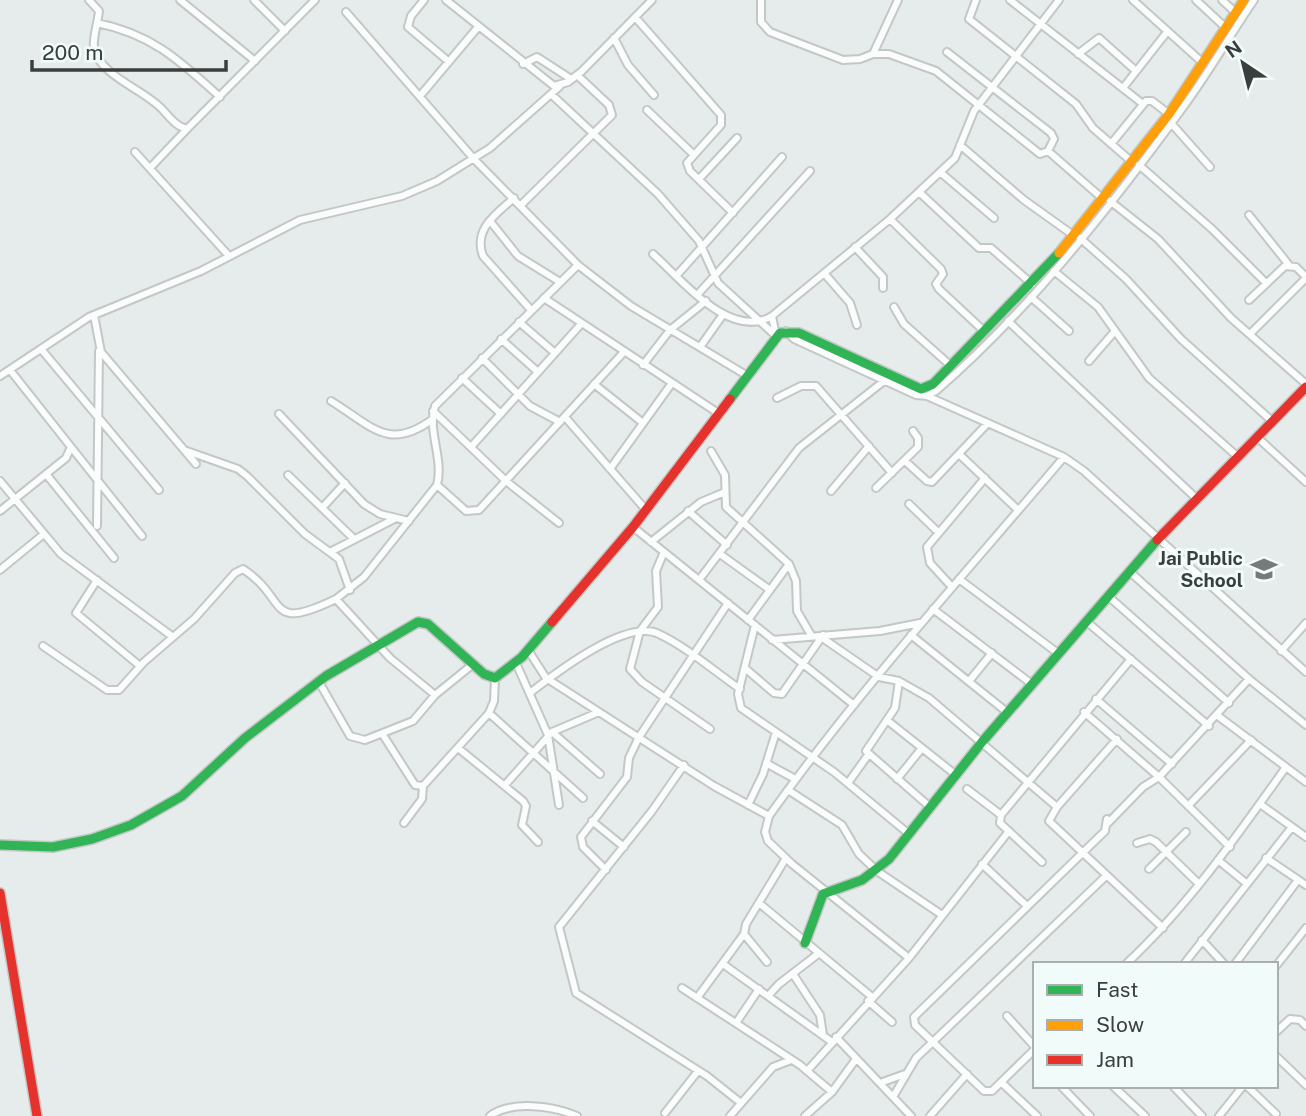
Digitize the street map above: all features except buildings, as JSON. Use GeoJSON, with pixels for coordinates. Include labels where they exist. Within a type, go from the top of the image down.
{"type":"FeatureCollection","features":[{"type":"Feature","properties":{"kind":"street"},"geometry":{"type":"LineString","coordinates":[[89,0],[97,8]]}},
{"type":"Feature","properties":{"kind":"street"},"geometry":{"type":"LineString","coordinates":[[103,0],[97,8],[94,49],[103,64],[150,97],[178,126],[187,129]]}},
{"type":"Feature","properties":{"kind":"street"},"geometry":{"type":"LineString","coordinates":[[254,0],[285,31]]}},
{"type":"Feature","properties":{"kind":"street"},"geometry":{"type":"LineString","coordinates":[[150,168],[314,0]]}},
{"type":"Feature","properties":{"kind":"street"},"geometry":{"type":"LineString","coordinates":[[424,0],[411,16],[408,27],[449,61]]}},
{"type":"Feature","properties":{"kind":"street"},"geometry":{"type":"LineString","coordinates":[[446,0],[548,84],[560,86]]}},
{"type":"Feature","properties":{"kind":"street"},"geometry":{"type":"LineString","coordinates":[[0,376],[94,315],[229,256],[300,220],[418,190],[474,159],[574,77],[652,0]]}},
{"type":"Feature","properties":{"kind":"street"},"geometry":{"type":"LineString","coordinates":[[761,0],[761,22],[770,32],[843,60],[889,54],[936,71],[1040,154],[1048,150],[1054,139],[1051,133],[947,52]]}},
{"type":"Feature","properties":{"kind":"street"},"geometry":{"type":"LineString","coordinates":[[873,54],[898,0]]}},
{"type":"Feature","properties":{"kind":"street"},"geometry":{"type":"LineString","coordinates":[[976,0],[970,19],[1076,104],[1093,128],[1212,229],[1265,283]]}},
{"type":"Feature","properties":{"kind":"street"},"geometry":{"type":"LineString","coordinates":[[1010,0],[1143,104]]}},
{"type":"Feature","properties":{"kind":"street"},"geometry":{"type":"LineString","coordinates":[[653,254],[722,316],[761,323],[890,219],[955,158],[968,121],[978,105],[1059,0]]}},
{"type":"Feature","properties":{"kind":"street"},"geometry":{"type":"LineString","coordinates":[[1133,0],[1203,63]]}},
{"type":"Feature","properties":{"kind":"street"},"geometry":{"type":"LineString","coordinates":[[1196,0],[1226,28]]}},
{"type":"Feature","properties":{"kind":"street"},"geometry":{"type":"LineString","coordinates":[[1222,0],[1236,13]]}},
{"type":"Feature","properties":{"kind":"street"},"geometry":{"type":"LineString","coordinates":[[1170,119],[1244,0]]}},
{"type":"Feature","properties":{"kind":"street"},"geometry":{"type":"LineString","coordinates":[[927,396],[943,385],[1054,271],[1077,237],[1170,119],[1255,0]]}},
{"type":"Feature","properties":{"kind":"street"},"geometry":{"type":"LineString","coordinates":[[183,1],[254,61]]}},
{"type":"Feature","properties":{"kind":"street"},"geometry":{"type":"LineString","coordinates":[[346,12],[474,159],[578,265],[631,306],[746,375]]}},
{"type":"Feature","properties":{"kind":"street"},"geometry":{"type":"LineString","coordinates":[[635,17],[721,116],[721,125],[688,159],[687,167],[733,213]]}},
{"type":"Feature","properties":{"kind":"street"},"geometry":{"type":"LineString","coordinates":[[97,23],[139,34],[158,45],[220,97]]}},
{"type":"Feature","properties":{"kind":"street"},"geometry":{"type":"LineString","coordinates":[[420,96],[478,27]]}},
{"type":"Feature","properties":{"kind":"street"},"geometry":{"type":"LineString","coordinates":[[1123,88],[1167,32]]}},
{"type":"Feature","properties":{"kind":"street"},"geometry":{"type":"LineString","coordinates":[[614,38],[628,65],[654,95]]}},
{"type":"Feature","properties":{"kind":"street"},"geometry":{"type":"LineString","coordinates":[[1078,54],[1099,38],[1136,71]]}},
{"type":"Feature","properties":{"kind":"street"},"geometry":{"type":"LineString","coordinates":[[521,205],[595,135],[609,120],[612,110],[574,77],[537,57],[523,64]]}},
{"type":"Feature","properties":{"kind":"street"},"geometry":{"type":"LineString","coordinates":[[551,94],[658,194],[703,247],[714,277],[776,336]]}},
{"type":"Feature","properties":{"kind":"street"},"geometry":{"type":"LineString","coordinates":[[1111,144],[1143,104],[1152,101],[1210,167]]}},
{"type":"Feature","properties":{"kind":"street"},"geometry":{"type":"LineString","coordinates":[[647,110],[693,154]]}},
{"type":"Feature","properties":{"kind":"street"},"geometry":{"type":"LineString","coordinates":[[699,179],[737,138]]}},
{"type":"Feature","properties":{"kind":"street"},"geometry":{"type":"LineString","coordinates":[[960,145],[1024,200],[1077,237],[1126,279],[1181,338],[1273,422]]}},
{"type":"Feature","properties":{"kind":"street"},"geometry":{"type":"LineString","coordinates":[[825,892],[862,880],[877,871],[982,742],[1158,538],[1306,386],[1213,300],[1158,239],[1106,200],[1048,150]]}},
{"type":"Feature","properties":{"kind":"street"},"geometry":{"type":"LineString","coordinates":[[135,152],[229,256]]}},
{"type":"Feature","properties":{"kind":"street"},"geometry":{"type":"LineString","coordinates":[[677,275],[782,157]]}},
{"type":"Feature","properties":{"kind":"street"},"geometry":{"type":"LineString","coordinates":[[698,294],[810,171]]}},
{"type":"Feature","properties":{"kind":"street"},"geometry":{"type":"LineString","coordinates":[[940,173],[994,218]]}},
{"type":"Feature","properties":{"kind":"street"},"geometry":{"type":"LineString","coordinates":[[919,192],[972,243],[979,248],[991,248],[1032,284]]}},
{"type":"Feature","properties":{"kind":"street"},"geometry":{"type":"LineString","coordinates":[[514,198],[490,221],[480,237],[483,256],[531,310]]}},
{"type":"Feature","properties":{"kind":"street"},"geometry":{"type":"LineString","coordinates":[[1249,215],[1289,265],[1306,278],[1250,334]]}},
{"type":"Feature","properties":{"kind":"street"},"geometry":{"type":"LineString","coordinates":[[890,219],[943,271],[936,284],[939,289],[985,332]]}},
{"type":"Feature","properties":{"kind":"street"},"geometry":{"type":"LineString","coordinates":[[490,221],[518,256],[560,282]]}},
{"type":"Feature","properties":{"kind":"street"},"geometry":{"type":"LineString","coordinates":[[495,678],[516,663],[528,650],[633,527],[776,336],[786,331],[799,333],[921,389],[933,384],[1077,237]]}},
{"type":"Feature","properties":{"kind":"street"},"geometry":{"type":"LineString","coordinates":[[855,247],[883,276],[883,288]]}},
{"type":"Feature","properties":{"kind":"street"},"geometry":{"type":"LineString","coordinates":[[43,646],[113,692],[123,687],[140,666],[194,620],[240,569],[250,573],[277,604],[295,615],[308,613],[350,590],[437,485],[440,472],[433,411],[462,378],[578,265]]}},
{"type":"Feature","properties":{"kind":"street"},"geometry":{"type":"LineString","coordinates":[[1249,300],[1265,283],[1289,265]]}},
{"type":"Feature","properties":{"kind":"street"},"geometry":{"type":"LineString","coordinates":[[1054,271],[1098,307],[1149,378],[1238,457]]}},
{"type":"Feature","properties":{"kind":"street"},"geometry":{"type":"LineString","coordinates":[[824,273],[850,303],[857,325]]}},
{"type":"Feature","properties":{"kind":"street"},"geometry":{"type":"LineString","coordinates":[[1031,297],[1069,331]]}},
{"type":"Feature","properties":{"kind":"street"},"geometry":{"type":"LineString","coordinates":[[544,298],[623,353],[718,413]]}},
{"type":"Feature","properties":{"kind":"street"},"geometry":{"type":"LineString","coordinates":[[643,365],[670,330],[706,301]]}},
{"type":"Feature","properties":{"kind":"street"},"geometry":{"type":"LineString","coordinates":[[894,307],[905,324],[951,366]]}},
{"type":"Feature","properties":{"kind":"street"},"geometry":{"type":"LineString","coordinates":[[94,315],[99,349],[96,415],[97,526]]}},
{"type":"Feature","properties":{"kind":"street"},"geometry":{"type":"LineString","coordinates":[[699,347],[722,316]]}},
{"type":"Feature","properties":{"kind":"street"},"geometry":{"type":"LineString","coordinates":[[772,316],[776,336]]}},
{"type":"Feature","properties":{"kind":"street"},"geometry":{"type":"LineString","coordinates":[[1008,321],[1197,499]]}},
{"type":"Feature","properties":{"kind":"street"},"geometry":{"type":"LineString","coordinates":[[519,322],[555,353]]}},
{"type":"Feature","properties":{"kind":"street"},"geometry":{"type":"LineString","coordinates":[[471,447],[581,324]]}},
{"type":"Feature","properties":{"kind":"street"},"geometry":{"type":"LineString","coordinates":[[786,331],[794,339],[884,381],[927,396],[1064,457],[1306,672]]}},
{"type":"Feature","properties":{"kind":"street"},"geometry":{"type":"LineString","coordinates":[[1089,361],[1115,331]]}},
{"type":"Feature","properties":{"kind":"street"},"geometry":{"type":"LineString","coordinates":[[501,339],[538,372]]}},
{"type":"Feature","properties":{"kind":"street"},"geometry":{"type":"LineString","coordinates":[[41,349],[159,490]]}},
{"type":"Feature","properties":{"kind":"street"},"geometry":{"type":"LineString","coordinates":[[99,349],[196,464]]}},
{"type":"Feature","properties":{"kind":"street"},"geometry":{"type":"LineString","coordinates":[[437,485],[470,513],[479,510],[623,353]]}},
{"type":"Feature","properties":{"kind":"street"},"geometry":{"type":"LineString","coordinates":[[482,358],[517,394],[544,416],[562,420],[646,510]]}},
{"type":"Feature","properties":{"kind":"street"},"geometry":{"type":"LineString","coordinates":[[10,370],[142,536]]}},
{"type":"Feature","properties":{"kind":"street"},"geometry":{"type":"LineString","coordinates":[[462,378],[501,414]]}},
{"type":"Feature","properties":{"kind":"street"},"geometry":{"type":"LineString","coordinates":[[699,580],[799,448],[884,381]]}},
{"type":"Feature","properties":{"kind":"street"},"geometry":{"type":"LineString","coordinates":[[610,469],[672,383]]}},
{"type":"Feature","properties":{"kind":"street"},"geometry":{"type":"LineString","coordinates":[[594,384],[643,423]]}},
{"type":"Feature","properties":{"kind":"street"},"geometry":{"type":"LineString","coordinates":[[777,398],[801,386],[816,386],[892,473]]}},
{"type":"Feature","properties":{"kind":"street"},"geometry":{"type":"LineString","coordinates":[[331,401],[388,435],[410,435],[433,419]]}},
{"type":"Feature","properties":{"kind":"street"},"geometry":{"type":"LineString","coordinates":[[433,411],[506,481],[559,523]]}},
{"type":"Feature","properties":{"kind":"street"},"geometry":{"type":"LineString","coordinates":[[279,414],[372,510],[409,522]]}},
{"type":"Feature","properties":{"kind":"street"},"geometry":{"type":"LineString","coordinates":[[905,461],[927,481],[932,481],[988,422]]}},
{"type":"Feature","properties":{"kind":"street"},"geometry":{"type":"LineString","coordinates":[[876,488],[918,447],[918,438],[913,431]]}},
{"type":"Feature","properties":{"kind":"street"},"geometry":{"type":"LineString","coordinates":[[1258,438],[1306,482]]}},
{"type":"Feature","properties":{"kind":"street"},"geometry":{"type":"LineString","coordinates":[[831,491],[869,446]]}},
{"type":"Feature","properties":{"kind":"street"},"geometry":{"type":"LineString","coordinates":[[0,511],[66,458],[71,447]]}},
{"type":"Feature","properties":{"kind":"street"},"geometry":{"type":"LineString","coordinates":[[184,450],[238,469],[305,534],[343,565],[350,590]]}},
{"type":"Feature","properties":{"kind":"street"},"geometry":{"type":"LineString","coordinates":[[711,451],[726,475],[726,507],[789,564],[796,581],[797,611],[811,635]]}},
{"type":"Feature","properties":{"kind":"street"},"geometry":{"type":"LineString","coordinates":[[959,454],[1018,510]]}},
{"type":"Feature","properties":{"kind":"street"},"geometry":{"type":"LineString","coordinates":[[909,958],[825,892],[768,841],[765,832],[769,816],[812,756],[879,677],[920,623],[1064,457]]}},
{"type":"Feature","properties":{"kind":"street"},"geometry":{"type":"LineString","coordinates":[[46,474],[114,558]]}},
{"type":"Feature","properties":{"kind":"street"},"geometry":{"type":"LineString","coordinates":[[288,475],[354,539]]}},
{"type":"Feature","properties":{"kind":"street"},"geometry":{"type":"LineString","coordinates":[[952,587],[930,564],[926,555],[928,547],[985,478]]}},
{"type":"Feature","properties":{"kind":"street"},"geometry":{"type":"LineString","coordinates":[[0,481],[61,554],[173,637]]}},
{"type":"Feature","properties":{"kind":"street"},"geometry":{"type":"LineString","coordinates":[[322,508],[345,483]]}},
{"type":"Feature","properties":{"kind":"street"},"geometry":{"type":"LineString","coordinates":[[652,542],[688,512],[725,492]]}},
{"type":"Feature","properties":{"kind":"street"},"geometry":{"type":"LineString","coordinates":[[909,504],[938,532]]}},
{"type":"Feature","properties":{"kind":"street"},"geometry":{"type":"LineString","coordinates":[[688,512],[727,545]]}},
{"type":"Feature","properties":{"kind":"street"},"geometry":{"type":"LineString","coordinates":[[330,552],[396,518]]}},
{"type":"Feature","properties":{"kind":"street"},"geometry":{"type":"LineString","coordinates":[[633,527],[854,705]]}},
{"type":"Feature","properties":{"kind":"street"},"geometry":{"type":"LineString","coordinates":[[0,570],[44,534]]}},
{"type":"Feature","properties":{"kind":"street"},"geometry":{"type":"LineString","coordinates":[[664,552],[656,571],[658,607],[640,631],[629,664],[630,669],[664,698],[710,729]]}},
{"type":"Feature","properties":{"kind":"street"},"geometry":{"type":"LineString","coordinates":[[720,554],[770,590]]}},
{"type":"Feature","properties":{"kind":"street"},"geometry":{"type":"LineString","coordinates":[[748,620],[789,564]]}},
{"type":"Feature","properties":{"kind":"street"},"geometry":{"type":"LineString","coordinates":[[1129,571],[1249,679],[1306,725]]}},
{"type":"Feature","properties":{"kind":"street"},"geometry":{"type":"LineString","coordinates":[[959,579],[1059,654]]}},
{"type":"Feature","properties":{"kind":"street"},"geometry":{"type":"LineString","coordinates":[[97,580],[76,613],[140,666]]}},
{"type":"Feature","properties":{"kind":"street"},"geometry":{"type":"LineString","coordinates":[[1108,596],[1229,703]]}},
{"type":"Feature","properties":{"kind":"street"},"geometry":{"type":"LineString","coordinates":[[336,599],[378,647],[435,695]]}},
{"type":"Feature","properties":{"kind":"street"},"geometry":{"type":"LineString","coordinates":[[606,870],[581,842],[592,821],[627,777],[629,758],[639,737],[728,603]]}},
{"type":"Feature","properties":{"kind":"street"},"geometry":{"type":"LineString","coordinates":[[933,609],[1033,685]]}},
{"type":"Feature","properties":{"kind":"street"},"geometry":{"type":"LineString","coordinates":[[1086,621],[1209,726]]}},
{"type":"Feature","properties":{"kind":"street"},"geometry":{"type":"LineString","coordinates":[[0,845],[54,846],[92,839],[131,825],[182,796],[245,738],[319,682],[410,625],[424,622],[472,665],[495,678]]}},
{"type":"Feature","properties":{"kind":"street"},"geometry":{"type":"LineString","coordinates":[[772,640],[880,631],[920,623]]}},
{"type":"Feature","properties":{"kind":"street"},"geometry":{"type":"LineString","coordinates":[[1281,651],[1306,623]]}},
{"type":"Feature","properties":{"kind":"street"},"geometry":{"type":"LineString","coordinates":[[755,625],[740,690],[741,708],[812,756],[909,834]]}},
{"type":"Feature","properties":{"kind":"street"},"geometry":{"type":"LineString","coordinates":[[531,692],[582,656],[622,635],[640,631],[658,633],[740,690]]}},
{"type":"Feature","properties":{"kind":"street"},"geometry":{"type":"LineString","coordinates":[[746,669],[778,694],[786,691],[822,635]]}},
{"type":"Feature","properties":{"kind":"street"},"geometry":{"type":"LineString","coordinates":[[822,635],[879,677],[899,681],[929,698],[1057,807]]}},
{"type":"Feature","properties":{"kind":"street"},"geometry":{"type":"LineString","coordinates":[[911,635],[1008,713]]}},
{"type":"Feature","properties":{"kind":"street"},"geometry":{"type":"LineString","coordinates":[[528,650],[548,679],[769,816]]}},
{"type":"Feature","properties":{"kind":"street"},"geometry":{"type":"LineString","coordinates":[[970,680],[992,653]]}},
{"type":"Feature","properties":{"kind":"street"},"geometry":{"type":"LineString","coordinates":[[1042,862],[1000,823],[1001,815],[1084,712],[1131,659]]}},
{"type":"Feature","properties":{"kind":"street"},"geometry":{"type":"LineString","coordinates":[[516,663],[550,734],[559,805]]}},
{"type":"Feature","properties":{"kind":"street"},"geometry":{"type":"LineString","coordinates":[[319,682],[351,736],[365,740],[383,735],[418,717],[435,695],[472,665]]}},
{"type":"Feature","properties":{"kind":"street"},"geometry":{"type":"LineString","coordinates":[[404,823],[422,799],[423,786],[489,713],[494,701],[495,678]]}},
{"type":"Feature","properties":{"kind":"street"},"geometry":{"type":"LineString","coordinates":[[1033,1053],[992,1091],[984,1091],[915,1025],[917,1012],[1105,831],[1108,821],[1143,787],[1159,777],[1172,764],[1249,679]]}},
{"type":"Feature","properties":{"kind":"street"},"geometry":{"type":"LineString","coordinates":[[899,681],[895,708],[888,721],[866,747],[869,755],[930,807]]}},
{"type":"Feature","properties":{"kind":"street"},"geometry":{"type":"LineString","coordinates":[[1096,699],[1172,764]]}},
{"type":"Feature","properties":{"kind":"street"},"geometry":{"type":"LineString","coordinates":[[505,785],[550,734],[599,712]]}},
{"type":"Feature","properties":{"kind":"street"},"geometry":{"type":"LineString","coordinates":[[1084,712],[1159,777],[1230,847]]}},
{"type":"Feature","properties":{"kind":"street"},"geometry":{"type":"LineString","coordinates":[[489,713],[583,798]]}},
{"type":"Feature","properties":{"kind":"street"},"geometry":{"type":"LineString","coordinates":[[1218,716],[1306,782]]}},
{"type":"Feature","properties":{"kind":"street"},"geometry":{"type":"LineString","coordinates":[[888,721],[956,775]]}},
{"type":"Feature","properties":{"kind":"street"},"geometry":{"type":"LineString","coordinates":[[748,805],[766,764],[776,732]]}},
{"type":"Feature","properties":{"kind":"street"},"geometry":{"type":"LineString","coordinates":[[550,734],[600,774]]}},
{"type":"Feature","properties":{"kind":"street"},"geometry":{"type":"LineString","coordinates":[[383,735],[415,785],[423,786]]}},
{"type":"Feature","properties":{"kind":"street"},"geometry":{"type":"LineString","coordinates":[[1117,739],[1049,816],[1051,824],[1163,928]]}},
{"type":"Feature","properties":{"kind":"street"},"geometry":{"type":"LineString","coordinates":[[1188,806],[1251,740]]}},
{"type":"Feature","properties":{"kind":"street"},"geometry":{"type":"LineString","coordinates":[[458,748],[505,785],[526,806],[521,821],[538,842]]}},
{"type":"Feature","properties":{"kind":"street"},"geometry":{"type":"LineString","coordinates":[[897,779],[922,748]]}},
{"type":"Feature","properties":{"kind":"street"},"geometry":{"type":"LineString","coordinates":[[848,783],[869,755]]}},
{"type":"Feature","properties":{"kind":"street"},"geometry":{"type":"LineString","coordinates":[[766,764],[795,779]]}},
{"type":"Feature","properties":{"kind":"street"},"geometry":{"type":"LineString","coordinates":[[684,765],[624,847],[559,927],[576,993],[698,1071],[741,1103]]}},
{"type":"Feature","properties":{"kind":"street"},"geometry":{"type":"LineString","coordinates":[[1127,962],[1163,928],[1230,847],[1286,767]]}},
{"type":"Feature","properties":{"kind":"street"},"geometry":{"type":"LineString","coordinates":[[967,789],[1001,815]]}},
{"type":"Feature","properties":{"kind":"street"},"geometry":{"type":"LineString","coordinates":[[788,790],[842,825],[859,854],[877,871],[942,915]]}},
{"type":"Feature","properties":{"kind":"street"},"geometry":{"type":"LineString","coordinates":[[1260,804],[1306,837]]}},
{"type":"Feature","properties":{"kind":"street"},"geometry":{"type":"LineString","coordinates":[[592,821],[624,847]]}},
{"type":"Feature","properties":{"kind":"street"},"geometry":{"type":"LineString","coordinates":[[1186,962],[1292,827]]}},
{"type":"Feature","properties":{"kind":"street"},"geometry":{"type":"LineString","coordinates":[[807,1070],[909,958],[1009,831]]}},
{"type":"Feature","properties":{"kind":"street"},"geometry":{"type":"LineString","coordinates":[[1149,869],[1186,832]]}},
{"type":"Feature","properties":{"kind":"street"},"geometry":{"type":"LineString","coordinates":[[1137,843],[1153,840],[1199,884]]}},
{"type":"Feature","properties":{"kind":"street"},"geometry":{"type":"LineString","coordinates":[[697,998],[744,934],[758,903],[786,858]]}},
{"type":"Feature","properties":{"kind":"street"},"geometry":{"type":"LineString","coordinates":[[1266,858],[1306,885]]}},
{"type":"Feature","properties":{"kind":"street"},"geometry":{"type":"LineString","coordinates":[[1218,860],[1246,883]]}},
{"type":"Feature","properties":{"kind":"street"},"geometry":{"type":"LineString","coordinates":[[982,864],[1027,906]]}},
{"type":"Feature","properties":{"kind":"street"},"geometry":{"type":"LineString","coordinates":[[892,1097],[916,1058],[934,1044],[1106,876]]}},
{"type":"Feature","properties":{"kind":"street"},"geometry":{"type":"LineString","coordinates":[[1236,962],[1298,880]]}},
{"type":"Feature","properties":{"kind":"street"},"geometry":{"type":"LineString","coordinates":[[805,943],[825,892]]}},
{"type":"Feature","properties":{"kind":"street"},"geometry":{"type":"LineString","coordinates":[[0,893],[37,1116]]}},
{"type":"Feature","properties":{"kind":"street"},"geometry":{"type":"LineString","coordinates":[[758,903],[870,999],[892,1023]]}},
{"type":"Feature","properties":{"kind":"street"},"geometry":{"type":"LineString","coordinates":[[1278,963],[1306,928]]}},
{"type":"Feature","properties":{"kind":"street"},"geometry":{"type":"LineString","coordinates":[[744,934],[767,962]]}},
{"type":"Feature","properties":{"kind":"street"},"geometry":{"type":"LineString","coordinates":[[1202,940],[1222,962]]}},
{"type":"Feature","properties":{"kind":"street"},"geometry":{"type":"LineString","coordinates":[[768,996],[818,954]]}},
{"type":"Feature","properties":{"kind":"street"},"geometry":{"type":"LineString","coordinates":[[723,964],[834,1040],[911,1116]]}},
{"type":"Feature","properties":{"kind":"street"},"geometry":{"type":"LineString","coordinates":[[793,974],[820,1015],[823,1035]]}},
{"type":"Feature","properties":{"kind":"street"},"geometry":{"type":"LineString","coordinates":[[682,988],[807,1070],[832,1092]]}},
{"type":"Feature","properties":{"kind":"street"},"geometry":{"type":"LineString","coordinates":[[736,1023],[759,989]]}},
{"type":"Feature","properties":{"kind":"street"},"geometry":{"type":"LineString","coordinates":[[1007,1016],[1033,1051]]}},
{"type":"Feature","properties":{"kind":"street"},"geometry":{"type":"LineString","coordinates":[[1278,1030],[1290,1019],[1300,1020],[1306,1026]]}},
{"type":"Feature","properties":{"kind":"street"},"geometry":{"type":"LineString","coordinates":[[1278,1058],[1306,1085]]}},
{"type":"Feature","properties":{"kind":"street"},"geometry":{"type":"LineString","coordinates":[[805,1116],[832,1092],[856,1059]]}},
{"type":"Feature","properties":{"kind":"street"},"geometry":{"type":"LineString","coordinates":[[730,1116],[773,1066],[791,1060]]}},
{"type":"Feature","properties":{"kind":"street"},"geometry":{"type":"LineString","coordinates":[[665,1113],[698,1071]]}},
{"type":"Feature","properties":{"kind":"street"},"geometry":{"type":"LineString","coordinates":[[880,1083],[905,1074]]}},
{"type":"Feature","properties":{"kind":"street"},"geometry":{"type":"LineString","coordinates":[[930,1116],[967,1074]]}},
{"type":"Feature","properties":{"kind":"street"},"geometry":{"type":"LineString","coordinates":[[1001,1082],[1037,1116]]}},
{"type":"Feature","properties":{"kind":"street"},"geometry":{"type":"LineString","coordinates":[[1063,1088],[1090,1116]]}},
{"type":"Feature","properties":{"kind":"street"},"geometry":{"type":"LineString","coordinates":[[1116,1088],[1145,1116]]}},
{"type":"Feature","properties":{"kind":"street"},"geometry":{"type":"LineString","coordinates":[[1175,1088],[1202,1116]]}},
{"type":"Feature","properties":{"kind":"street"},"geometry":{"type":"LineString","coordinates":[[1219,1116],[1243,1088]]}},
{"type":"Feature","properties":{"kind":"street"},"geometry":{"type":"LineString","coordinates":[[1247,1088],[1276,1114]]}},
{"type":"Feature","properties":{"kind":"street"},"geometry":{"type":"LineString","coordinates":[[490,1116],[510,1107],[563,1111],[577,1116]]}},
{"type":"Feature","properties":{"kind":"traffic: fast"},"geometry":{"type":"LineString","coordinates":[[730,399],[780,333],[799,333],[921,389],[933,384],[1059,253]]}},
{"type":"Feature","properties":{"kind":"traffic: fast"},"geometry":{"type":"LineString","coordinates":[[805,943],[823,894],[862,880],[889,859],[982,742],[1157,540]]}},
{"type":"Feature","properties":{"kind":"traffic: fast"},"geometry":{"type":"LineString","coordinates":[[0,845],[53,847],[92,839],[131,825],[182,796],[245,738],[326,676],[418,622],[428,624],[484,674],[495,678],[522,657],[552,622]]}},
{"type":"Feature","properties":{"kind":"traffic: slow"},"geometry":{"type":"LineString","coordinates":[[1059,253],[1169,114],[1244,0]]}},
{"type":"Feature","properties":{"kind":"traffic: jam"},"geometry":{"type":"LineString","coordinates":[[1157,540],[1306,387]]}},
{"type":"Feature","properties":{"kind":"traffic: jam"},"geometry":{"type":"LineString","coordinates":[[552,622],[633,527],[730,399]]}},
{"type":"Feature","properties":{"kind":"traffic: jam"},"geometry":{"type":"LineString","coordinates":[[0,893],[37,1116]]}},
{"type":"Feature","properties":{"kind":"place","name":"Jai Public School"},"geometry":{"type":"Point","coordinates":[1264,569]}}]}
